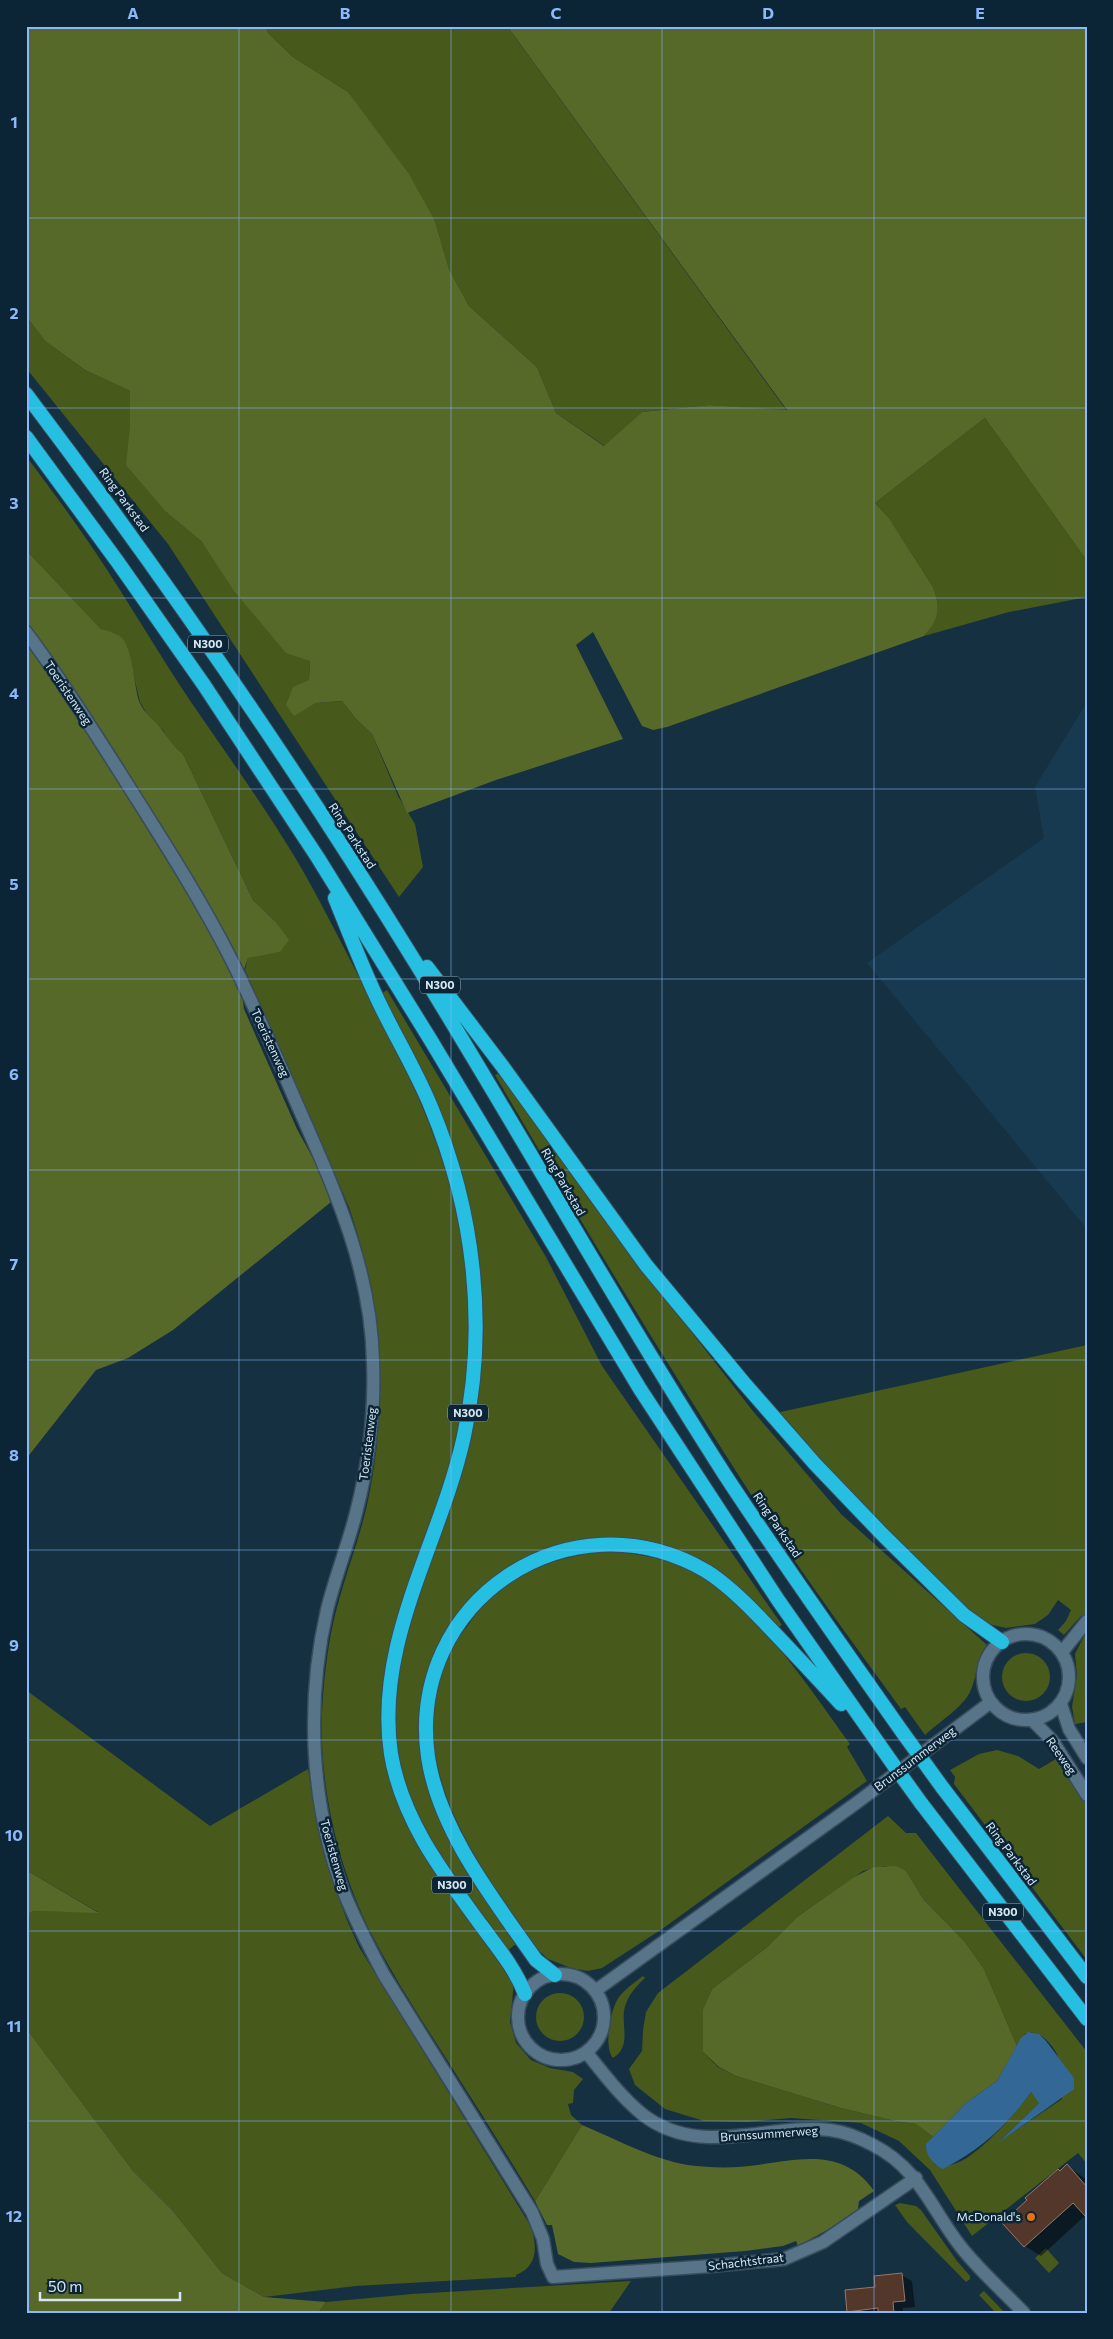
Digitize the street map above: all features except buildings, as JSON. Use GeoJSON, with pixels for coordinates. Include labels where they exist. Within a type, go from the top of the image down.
{"type":"FeatureCollection","features":[{"type":"Feature","properties":{"kind":"highway","name":"Ring Parkstad"},"geometry":{"type":"LineString","coordinates":[[26,394],[184,609],[270,736],[417,965],[578,1239],[721,1468],[903,1733],[1087,1977]]}},
{"type":"Feature","properties":{"kind":"highway","name":"N300"},"geometry":{"type":"LineString","coordinates":[[26,437],[117,561],[198,677],[318,858],[430,1039],[640,1389],[778,1600],[921,1803],[1087,2019]]}},
{"type":"Feature","properties":{"kind":"highway","name":"N300"},"geometry":{"type":"LineString","coordinates":[[318,858],[376,995],[430,1106],[450,1160],[467,1228],[475,1303],[474,1374],[464,1436],[440,1520],[402,1622],[391,1672],[388,1726],[392,1756],[398,1784],[418,1833],[446,1876],[515,1971],[525,1994]]}},
{"type":"Feature","properties":{"kind":"highway","name":"N300"},"geometry":{"type":"LineString","coordinates":[[378,903],[503,1067],[646,1264],[696,1328],[815,1464],[882,1534],[964,1616],[1002,1642]]}},
{"type":"Feature","properties":{"kind":"highway","name":"N300"},"geometry":{"type":"LineString","coordinates":[[555,1974],[536,1960],[452,1833],[437,1792],[428,1758],[427,1710],[431,1687],[439,1662],[448,1641],[462,1619],[490,1589],[505,1577],[542,1556],[584,1545],[623,1544],[650,1549],[676,1557],[706,1571],[748,1606],[882,1748]]}},
{"type":"Feature","properties":{"kind":"street","name":"Toeristenweg"},"geometry":{"type":"LineString","coordinates":[[26,632],[82,712],[166,845],[231,959],[347,1220],[360,1268],[368,1310],[374,1358],[373,1418],[363,1486],[327,1610],[315,1692],[316,1765],[325,1825],[342,1887],[366,1941],[384,1975],[528,2205],[539,2228],[547,2264],[553,2277]]}},
{"type":"Feature","properties":{"kind":"street"},"geometry":{"type":"LineString","coordinates":[[1062,1652],[1087,1621]]}},
{"type":"Feature","properties":{"kind":"street"},"geometry":{"type":"LineString","coordinates":[[1016,1635],[1036,1635],[1054,1644],[1062,1652],[1070,1672],[1068,1689],[1061,1704],[1048,1714],[1023,1721],[1005,1715],[991,1702],[986,1693],[983,1672],[990,1653],[1002,1642],[1016,1635]]}},
{"type":"Feature","properties":{"kind":"street","name":"Brunssummerweg"},"geometry":{"type":"LineString","coordinates":[[595,1991],[854,1804],[991,1702]]}},
{"type":"Feature","properties":{"kind":"street","name":"Reeweg"},"geometry":{"type":"LineString","coordinates":[[1061,1704],[1069,1729],[1087,1758]]}},
{"type":"Feature","properties":{"kind":"street","name":"Reeweg"},"geometry":{"type":"LineString","coordinates":[[1032,1720],[1052,1740],[1087,1794]]}},
{"type":"Feature","properties":{"kind":"street"},"geometry":{"type":"LineString","coordinates":[[555,1974],[581,1979],[595,1991],[604,2012],[604,2024],[595,2045],[586,2052],[566,2060],[549,2059],[534,2052],[521,2034],[518,2023],[518,2012],[525,1994],[534,1984],[555,1974]]}},
{"type":"Feature","properties":{"kind":"street","name":"Brunssummerweg"},"geometry":{"type":"LineString","coordinates":[[586,2052],[614,2088],[643,2115],[664,2127],[689,2135],[707,2138],[735,2138],[805,2130],[838,2132],[857,2138],[888,2153],[916,2178],[960,2246],[1024,2313]]}},
{"type":"Feature","properties":{"kind":"street","name":"Schachtstraat"},"geometry":{"type":"LineString","coordinates":[[553,2277],[694,2268],[784,2259],[823,2242],[916,2178]]}},
{"type":"Feature","properties":{"kind":"shaded area"},"geometry":{"type":"Polygon","coordinates":[[[1087,702],[1087,1229],[867,963],[1044,838],[1035,787],[1087,702]]]}},
{"type":"Feature","properties":{"kind":"green space"},"geometry":{"type":"Polygon","coordinates":[[[26,26],[265,26],[269,34],[293,57],[348,92],[409,174],[435,221],[449,269],[469,306],[537,367],[556,413],[604,446],[642,412],[709,405],[787,410],[507,26],[1087,26],[1087,561],[985,418],[875,503],[889,518],[936,594],[938,607],[936,619],[924,636],[667,727],[653,730],[642,726],[593,632],[576,645],[623,739],[496,780],[407,813],[372,734],[356,719],[342,701],[316,703],[294,716],[286,705],[293,687],[309,680],[310,661],[286,653],[234,591],[202,542],[166,512],[126,465],[130,427],[130,391],[85,370],[45,341],[26,316],[26,26]]]}},
{"type":"Feature","properties":{"kind":"green space"},"geometry":{"type":"Polygon","coordinates":[[[265,26],[507,26],[787,411],[709,405],[642,412],[605,446],[556,413],[537,367],[469,306],[449,269],[435,221],[348,92],[293,57],[269,34],[265,26]]]}},
{"type":"Feature","properties":{"kind":"green space"},"geometry":{"type":"Polygon","coordinates":[[[26,316],[45,341],[85,370],[130,391],[130,427],[166,512],[202,542],[310,661],[309,680],[294,715],[316,703],[342,701],[356,719],[372,734],[398,796],[415,824],[423,867],[399,897],[168,544],[26,368],[26,316]]]}},
{"type":"Feature","properties":{"kind":"green space"},"geometry":{"type":"Polygon","coordinates":[[[985,418],[1087,561],[1087,597],[1009,612],[924,636],[932,625],[937,613],[937,601],[933,587],[889,518],[875,503],[985,418]]]}},
{"type":"Feature","properties":{"kind":"green space"},"geometry":{"type":"Polygon","coordinates":[[[26,456],[96,553],[177,681],[296,859],[391,1038],[429,1124],[444,1166],[456,1210],[464,1255],[468,1302],[468,1353],[458,1429],[449,1466],[401,1611],[385,1670],[382,1718],[385,1753],[474,1924],[514,1982],[510,2022],[516,2043],[531,2060],[550,2068],[573,2072],[583,2079],[574,2090],[573,2103],[568,2104],[571,2115],[582,2125],[535,2201],[412,2005],[371,1933],[359,1908],[340,1854],[327,1797],[322,1740],[324,1686],[334,1620],[364,1518],[374,1467],[380,1392],[379,1355],[369,1280],[349,1207],[245,970],[248,957],[280,952],[275,921],[253,900],[183,754],[173,747],[163,730],[148,716],[140,702],[129,656],[116,634],[101,629],[26,550],[26,456]]]}},
{"type":"Feature","properties":{"kind":"green space"},"geometry":{"type":"Polygon","coordinates":[[[26,550],[101,629],[112,632],[126,643],[141,706],[174,746],[183,754],[253,900],[275,921],[289,940],[280,952],[248,958],[240,981],[244,1009],[297,1129],[321,1173],[331,1202],[173,1330],[128,1358],[96,1370],[26,1459],[26,550]]]}},
{"type":"Feature","properties":{"kind":"green space"},"geometry":{"type":"Polygon","coordinates":[[[387,990],[546,1257],[602,1366],[782,1625],[777,1628],[721,1577],[696,1560],[683,1554],[642,1542],[600,1539],[559,1546],[521,1561],[487,1584],[458,1614],[436,1650],[423,1691],[419,1726],[422,1762],[516,1944],[507,1951],[434,1847],[415,1808],[404,1779],[397,1748],[394,1717],[395,1690],[402,1650],[471,1427],[474,1234],[381,994],[387,990]]]}},
{"type":"Feature","properties":{"kind":"green space"},"geometry":{"type":"Polygon","coordinates":[[[499,1073],[641,1267],[752,1410],[841,1514],[987,1645],[980,1656],[973,1686],[967,1698],[925,1735],[905,1707],[901,1709],[833,1616],[733,1466],[663,1356],[561,1188],[495,1075],[499,1073]]]}},
{"type":"Feature","properties":{"kind":"green space"},"geometry":{"type":"Polygon","coordinates":[[[1087,1345],[1087,1619],[1081,1616],[1064,1635],[1058,1630],[1066,1621],[1071,1610],[1058,1600],[1048,1615],[1035,1624],[1006,1628],[988,1624],[936,1583],[776,1413],[1087,1345]]]}},
{"type":"Feature","properties":{"kind":"green space"},"geometry":{"type":"Polygon","coordinates":[[[607,1551],[641,1555],[674,1563],[701,1576],[726,1594],[750,1616],[794,1667],[850,1744],[847,1747],[867,1781],[662,1929],[602,1968],[588,1971],[571,1968],[548,1959],[538,1950],[491,1882],[470,1847],[452,1810],[439,1772],[433,1734],[436,1694],[449,1653],[457,1639],[495,1594],[528,1572],[547,1564],[566,1558],[607,1551]]]}},
{"type":"Feature","properties":{"kind":"green space"},"geometry":{"type":"Polygon","coordinates":[[[1087,1630],[1087,1722],[1075,1724],[1072,1707],[1077,1675],[1075,1654],[1087,1630]]]}},
{"type":"Feature","properties":{"kind":"green space"},"geometry":{"type":"Polygon","coordinates":[[[1021,1653],[1031,1653],[1040,1657],[1046,1663],[1050,1677],[1046,1691],[1040,1697],[1031,1701],[1021,1701],[1012,1697],[1006,1691],[1002,1682],[1002,1672],[1006,1663],[1012,1657],[1021,1653]]]}},
{"type":"Feature","properties":{"kind":"green space"},"geometry":{"type":"Polygon","coordinates":[[[26,1690],[210,1826],[308,1769],[324,1855],[346,1918],[359,1947],[530,2225],[535,2248],[529,2267],[516,2275],[516,2277],[356,2286],[264,2297],[222,2273],[173,2211],[133,2171],[26,2028],[26,1915],[34,1911],[98,1912],[26,1870],[26,1690]]]}},
{"type":"Feature","properties":{"kind":"green space"},"geometry":{"type":"Polygon","coordinates":[[[997,1750],[1018,1756],[1039,1769],[1056,1759],[1087,1805],[1087,1960],[954,1784],[955,1777],[950,1770],[979,1754],[997,1750]]]}},
{"type":"Feature","properties":{"kind":"green space"},"geometry":{"type":"Polygon","coordinates":[[[888,1816],[906,1833],[916,1833],[1087,2052],[1087,2164],[1078,2153],[972,2236],[930,2170],[899,2141],[861,2123],[791,2118],[746,2122],[704,2121],[665,2109],[635,2085],[629,2069],[642,2051],[646,2012],[658,1993],[888,1816]],[[885,1866],[863,1871],[797,1917],[766,1948],[712,1989],[703,2009],[703,2052],[718,2067],[736,2076],[841,2108],[916,2124],[933,2137],[927,2148],[930,2158],[936,2165],[949,2165],[961,2161],[984,2145],[1006,2123],[1031,2092],[1040,2102],[1000,2141],[1062,2099],[1060,2065],[1054,2049],[1046,2040],[1035,2033],[1025,2034],[1017,2046],[984,1969],[965,1942],[924,1900],[906,1871],[885,1866]]]}},
{"type":"Feature","properties":{"kind":"green space"},"geometry":{"type":"Polygon","coordinates":[[[896,1866],[906,1871],[924,1900],[965,1942],[984,1969],[1017,2046],[997,2081],[966,2103],[933,2137],[916,2124],[841,2108],[736,2076],[719,2067],[703,2052],[703,2009],[712,1989],[766,1948],[797,1917],[854,1877],[874,1867],[896,1866]]]}},
{"type":"Feature","properties":{"kind":"green space"},"geometry":{"type":"Polygon","coordinates":[[[26,1870],[99,1913],[34,1911],[26,1915],[26,1870]]]}},
{"type":"Feature","properties":{"kind":"green space"},"geometry":{"type":"Polygon","coordinates":[[[643,1976],[645,1978],[634,1989],[627,2002],[624,2011],[624,2043],[619,2054],[613,2058],[610,2053],[608,2037],[613,2009],[621,1994],[643,1976]]]}},
{"type":"Feature","properties":{"kind":"green space"},"geometry":{"type":"Polygon","coordinates":[[[560,1993],[569,1995],[577,2000],[582,2008],[584,2017],[582,2026],[577,2034],[569,2039],[560,2041],[551,2039],[543,2034],[538,2026],[536,2017],[538,2008],[543,2000],[551,1995],[560,1993]]]}},
{"type":"Feature","properties":{"kind":"green space"},"geometry":{"type":"Polygon","coordinates":[[[26,2028],[133,2171],[173,2211],[222,2273],[264,2297],[326,2302],[318,2313],[26,2313],[26,2028]]]}},
{"type":"Feature","properties":{"kind":"green space"},"geometry":{"type":"Polygon","coordinates":[[[582,2125],[661,2158],[688,2165],[732,2167],[793,2160],[829,2161],[845,2166],[860,2175],[874,2191],[859,2201],[858,2209],[829,2229],[798,2246],[796,2241],[783,2246],[745,2251],[591,2263],[574,2262],[558,2254],[552,2225],[547,2225],[535,2201],[582,2125]]]}},
{"type":"Feature","properties":{"kind":"green space"},"geometry":{"type":"Polygon","coordinates":[[[900,2203],[916,2206],[921,2210],[970,2276],[970,2279],[966,2282],[907,2222],[895,2205],[900,2203]]]}},
{"type":"Feature","properties":{"kind":"green space"},"geometry":{"type":"Polygon","coordinates":[[[1046,2248],[1059,2263],[1049,2273],[1035,2258],[1046,2248]]]}},
{"type":"Feature","properties":{"kind":"green space"},"geometry":{"type":"Polygon","coordinates":[[[631,2281],[609,2313],[318,2313],[326,2302],[412,2294],[631,2281]]]}},
{"type":"Feature","properties":{"kind":"green space"},"geometry":{"type":"Polygon","coordinates":[[[984,2291],[1005,2313],[996,2313],[979,2295],[984,2291]]]}},
{"type":"Feature","properties":{"kind":"water"},"geometry":{"type":"Polygon","coordinates":[[[1028,2032],[1039,2034],[1046,2041],[1074,2078],[1074,2089],[998,2143],[1039,2103],[1031,2092],[1013,2115],[992,2136],[969,2154],[943,2169],[933,2162],[929,2156],[926,2144],[966,2103],[997,2081],[1021,2038],[1028,2032]]]}},
{"type":"Feature","properties":{"kind":"place","name":"McDonald's"},"geometry":{"type":"Point","coordinates":[1031,2217]}}]}
